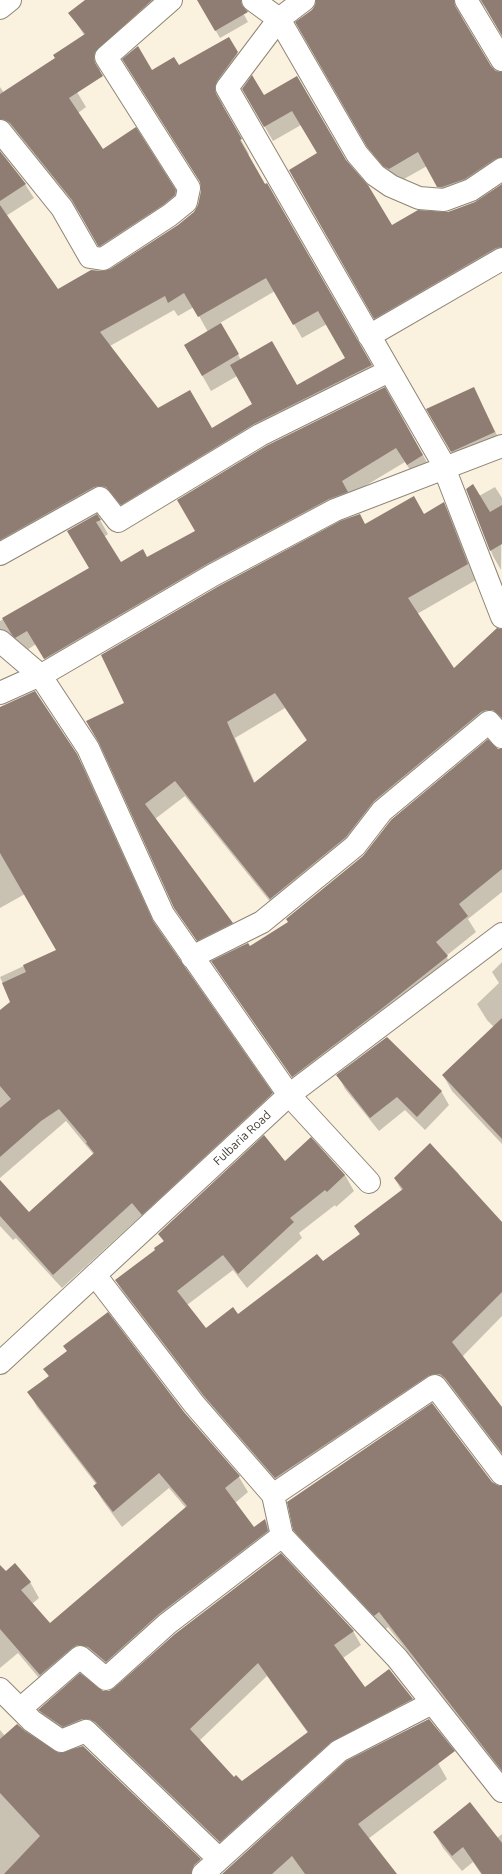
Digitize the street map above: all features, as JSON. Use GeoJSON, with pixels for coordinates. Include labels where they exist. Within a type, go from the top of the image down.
{"type":"FeatureCollection","features":[{"type":"Feature","properties":{"kind":"street"},"geometry":{"type":"LineString","coordinates":[[0,8],[10,0]]}},
{"type":"Feature","properties":{"kind":"street"},"geometry":{"type":"LineString","coordinates":[[0,130],[62,208],[90,257],[103,259],[170,215],[186,202],[189,188],[106,57],[171,0]]}},
{"type":"Feature","properties":{"kind":"street"},"geometry":{"type":"LineString","coordinates":[[253,0],[279,19],[357,154],[375,175],[391,186],[419,198],[444,200],[471,190],[502,169]]}},
{"type":"Feature","properties":{"kind":"street"},"geometry":{"type":"LineString","coordinates":[[304,0],[279,19],[227,88],[441,460],[502,617]]}},
{"type":"Feature","properties":{"kind":"street"},"geometry":{"type":"LineString","coordinates":[[466,0],[502,60]]}},
{"type":"Feature","properties":{"kind":"street"},"geometry":{"type":"LineString","coordinates":[[369,336],[502,259]]}},
{"type":"Feature","properties":{"kind":"street"},"geometry":{"type":"LineString","coordinates":[[0,554],[100,498],[118,521],[260,435],[390,372]]}},
{"type":"Feature","properties":{"kind":"street"},"geometry":{"type":"LineString","coordinates":[[0,693],[40,675],[213,575],[335,510],[502,446]]}},
{"type":"Feature","properties":{"kind":"street"},"geometry":{"type":"LineString","coordinates":[[0,641],[40,675],[88,748],[163,914],[192,957],[288,1095],[369,1182]]}},
{"type":"Feature","properties":{"kind":"street"},"geometry":{"type":"LineString","coordinates":[[192,957],[262,922],[355,846],[382,811],[488,722],[502,737]]}},
{"type":"Feature","properties":{"kind":"street","name":"Fulbaria Road"},"geometry":{"type":"LineString","coordinates":[[0,1363],[288,1095],[501,937]]}},
{"type":"Feature","properties":{"kind":"street"},"geometry":{"type":"LineString","coordinates":[[95,1274],[194,1404],[273,1495],[282,1536],[397,1658],[502,1791]]}},
{"type":"Feature","properties":{"kind":"street"},"geometry":{"type":"LineString","coordinates":[[273,1495],[435,1386],[502,1474]]}},
{"type":"Feature","properties":{"kind":"street"},"geometry":{"type":"LineString","coordinates":[[20,1709],[80,1657],[106,1679],[167,1624],[282,1536]]}},
{"type":"Feature","properties":{"kind":"street"},"geometry":{"type":"LineString","coordinates":[[0,1689],[32,1721],[60,1741],[86,1731],[219,1859]]}},
{"type":"Feature","properties":{"kind":"street"},"geometry":{"type":"LineString","coordinates":[[202,1874],[339,1751],[432,1703]]}},
{"type":"Feature","properties":{"kind":"building"},"geometry":{"type":"Polygon","coordinates":[[[85,0],[152,0],[95,52],[95,63],[103,76],[69,98],[103,149],[136,127],[176,190],[175,195],[163,205],[100,246],[98,246],[72,200],[10,123],[0,119],[0,94],[55,58],[53,55],[85,34],[68,13],[85,0]]]}},
{"type":"Feature","properties":{"kind":"building"},"geometry":{"type":"Polygon","coordinates":[[[197,0],[241,0],[242,5],[248,12],[215,31],[197,0]]]}},
{"type":"Feature","properties":{"kind":"building"},"geometry":{"type":"Polygon","coordinates":[[[316,0],[454,0],[455,6],[491,66],[496,71],[502,72],[502,157],[495,159],[465,179],[442,187],[437,187],[418,152],[389,169],[383,166],[367,147],[295,22],[312,10],[316,0]]]}},
{"type":"Feature","properties":{"kind":"building"},"geometry":{"type":"Polygon","coordinates":[[[481,0],[502,0],[502,36],[481,0]]]}},
{"type":"Feature","properties":{"kind":"building"},"geometry":{"type":"Polygon","coordinates":[[[229,37],[238,52],[217,81],[215,88],[216,94],[242,139],[240,140],[265,184],[267,183],[372,365],[254,424],[121,505],[106,487],[94,487],[0,540],[0,205],[58,289],[91,270],[102,271],[110,269],[178,225],[194,212],[198,205],[201,191],[200,182],[122,59],[138,46],[152,70],[174,57],[179,65],[229,37]],[[266,278],[198,317],[184,293],[168,303],[165,296],[100,332],[158,408],[190,390],[212,428],[252,404],[230,365],[272,341],[297,385],[345,358],[318,311],[293,325],[266,278]]]}},
{"type":"Feature","properties":{"kind":"building"},"geometry":{"type":"Polygon","coordinates":[[[252,75],[264,95],[297,76],[346,160],[368,185],[392,225],[418,210],[448,212],[475,202],[502,184],[502,247],[496,248],[374,319],[289,170],[317,153],[292,111],[264,127],[242,89],[252,75]]]}},
{"type":"Feature","properties":{"kind":"building"},"geometry":{"type":"Polygon","coordinates":[[[0,151],[26,184],[0,201],[0,151]]]}},
{"type":"Feature","properties":{"kind":"building"},"geometry":{"type":"Polygon","coordinates":[[[221,323],[239,354],[202,376],[184,345],[221,323]]]}},
{"type":"Feature","properties":{"kind":"building"},"geometry":{"type":"Polygon","coordinates":[[[385,387],[423,455],[407,465],[396,448],[342,481],[348,492],[329,499],[207,564],[44,659],[27,631],[15,638],[12,635],[2,618],[89,568],[67,531],[97,514],[101,520],[96,522],[121,562],[143,549],[147,557],[195,531],[177,500],[266,446],[385,387]]]}},
{"type":"Feature","properties":{"kind":"building"},"geometry":{"type":"Polygon","coordinates":[[[474,387],[495,432],[451,452],[426,409],[474,387]]]}},
{"type":"Feature","properties":{"kind":"building"},"geometry":{"type":"Polygon","coordinates":[[[473,484],[490,512],[502,505],[502,544],[490,551],[466,489],[473,484]]]}},
{"type":"Feature","properties":{"kind":"building"},"geometry":{"type":"Polygon","coordinates":[[[414,496],[424,514],[444,502],[468,564],[408,598],[454,668],[497,628],[502,629],[502,718],[493,710],[481,712],[374,801],[346,837],[270,899],[175,781],[145,804],[233,923],[197,941],[174,908],[99,743],[86,721],[124,703],[101,655],[219,586],[340,521],[360,514],[365,524],[414,496]],[[275,693],[227,722],[254,783],[307,740],[275,693]]]}},
{"type":"Feature","properties":{"kind":"building"},"geometry":{"type":"Polygon","coordinates":[[[35,691],[77,754],[153,921],[273,1093],[142,1215],[132,1203],[53,1275],[0,1216],[0,1180],[29,1212],[94,1153],[86,1143],[87,1142],[59,1109],[41,1121],[0,1157],[0,1108],[11,1099],[0,1086],[0,1010],[10,1002],[2,983],[26,972],[23,965],[56,950],[0,853],[0,707],[35,691]]]}},
{"type":"Feature","properties":{"kind":"building"},"geometry":{"type":"Polygon","coordinates":[[[488,739],[498,749],[502,749],[502,869],[459,904],[468,916],[436,942],[448,956],[292,1077],[211,961],[248,943],[250,946],[288,922],[286,919],[363,856],[391,820],[488,739]]]}},
{"type":"Feature","properties":{"kind":"building"},"geometry":{"type":"Polygon","coordinates":[[[502,1018],[502,1139],[442,1075],[502,1018]]]}},
{"type":"Feature","properties":{"kind":"building"},"geometry":{"type":"Polygon","coordinates":[[[387,1037],[442,1091],[417,1117],[397,1097],[370,1118],[336,1075],[387,1037]]]}},
{"type":"Feature","properties":{"kind":"building"},"geometry":{"type":"Polygon","coordinates":[[[264,1135],[285,1161],[311,1137],[345,1175],[327,1192],[325,1190],[290,1218],[294,1222],[238,1274],[223,1255],[177,1291],[206,1328],[233,1307],[238,1314],[317,1254],[323,1261],[360,1234],[354,1226],[403,1189],[394,1178],[430,1143],[502,1222],[502,1292],[452,1342],[502,1407],[502,1453],[445,1378],[440,1374],[434,1374],[428,1376],[275,1478],[204,1396],[115,1280],[155,1250],[154,1248],[164,1241],[158,1234],[264,1135]]]}},
{"type":"Feature","properties":{"kind":"building"},"geometry":{"type":"Polygon","coordinates":[[[108,1312],[184,1412],[240,1476],[225,1488],[254,1527],[265,1519],[268,1531],[159,1614],[106,1662],[88,1647],[77,1645],[40,1675],[0,1629],[0,1565],[6,1571],[15,1563],[31,1582],[21,1590],[50,1623],[187,1506],[159,1473],[113,1512],[93,1486],[97,1483],[27,1392],[49,1376],[43,1369],[67,1351],[63,1346],[108,1312]]]}},
{"type":"Feature","properties":{"kind":"building"},"geometry":{"type":"Polygon","coordinates":[[[432,1403],[492,1482],[502,1486],[502,1771],[379,1612],[374,1616],[293,1530],[287,1502],[432,1403]]]}},
{"type":"Feature","properties":{"kind":"building"},"geometry":{"type":"Polygon","coordinates":[[[281,1553],[354,1631],[334,1645],[365,1687],[389,1669],[413,1699],[331,1742],[220,1842],[95,1722],[89,1719],[82,1719],[63,1727],[38,1710],[80,1673],[103,1691],[109,1691],[175,1634],[281,1553]],[[258,1663],[190,1729],[234,1777],[236,1775],[242,1781],[308,1732],[258,1663]]]}},
{"type":"Feature","properties":{"kind":"building"},"geometry":{"type":"Polygon","coordinates":[[[429,1719],[455,1751],[358,1824],[397,1874],[305,1874],[292,1856],[272,1874],[222,1874],[346,1761],[429,1719]]]}},
{"type":"Feature","properties":{"kind":"building"},"geometry":{"type":"Polygon","coordinates":[[[17,1724],[25,1731],[59,1753],[83,1746],[201,1859],[194,1865],[191,1874],[4,1874],[40,1836],[0,1793],[0,1739],[17,1724]]]}},
{"type":"Feature","properties":{"kind":"building"},"geometry":{"type":"Polygon","coordinates":[[[470,1802],[502,1843],[502,1874],[482,1874],[463,1847],[452,1856],[433,1832],[470,1802]]]}}]}
